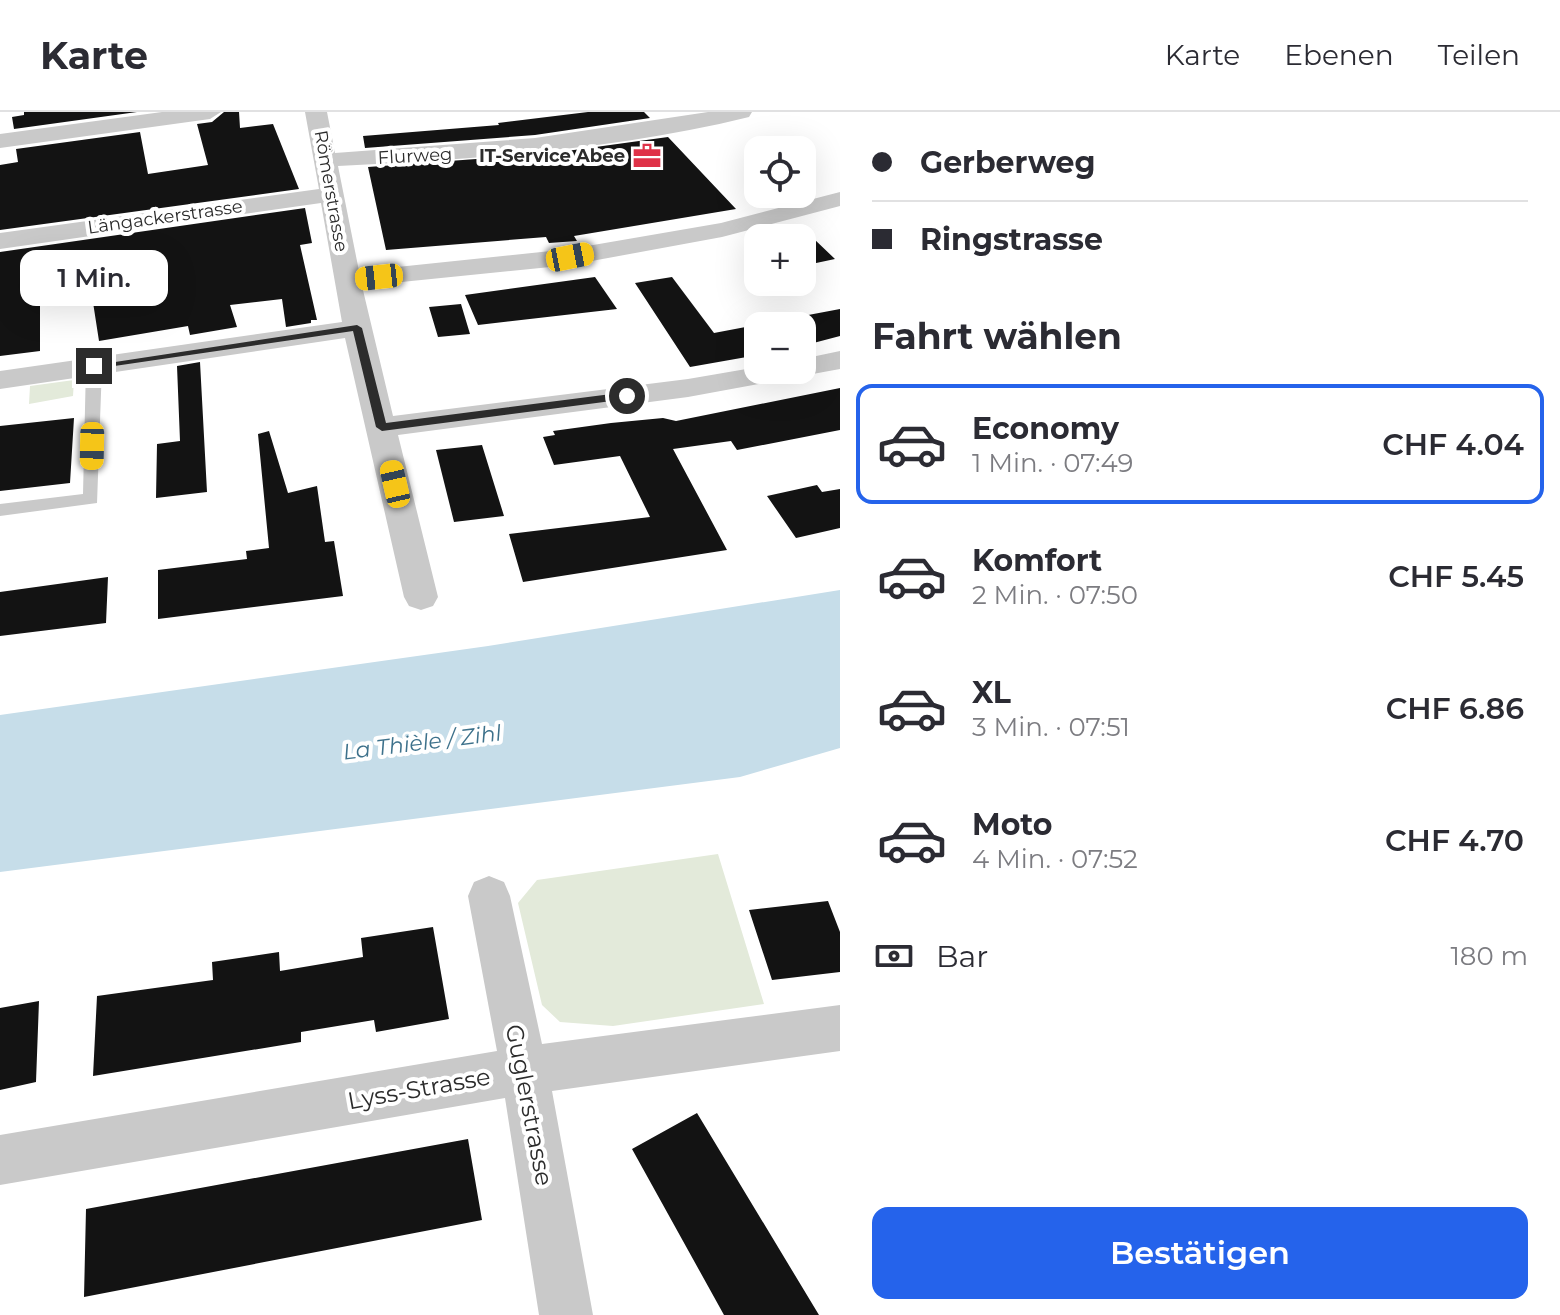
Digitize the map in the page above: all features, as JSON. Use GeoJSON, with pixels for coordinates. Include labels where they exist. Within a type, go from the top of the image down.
{"type":"FeatureCollection","features":[{"type":"Feature","properties":{"kind":"street"},"geometry":{"type":"LineString","coordinates":[[0,141],[210,112]]}},
{"type":"Feature","properties":{"kind":"street","name":"Römerstrasse"},"geometry":{"type":"LineString","coordinates":[[316,112],[357,328],[421,597]]}},
{"type":"Feature","properties":{"kind":"street","name":"Flurweg"},"geometry":{"type":"LineString","coordinates":[[326,160],[467,153],[568,143],[741,112]]}},
{"type":"Feature","properties":{"kind":"street","name":"Längackerstrasse"},"geometry":{"type":"LineString","coordinates":[[0,241],[330,195]]}},
{"type":"Feature","properties":{"kind":"street"},"geometry":{"type":"LineString","coordinates":[[347,280],[570,257],[722,230],[840,199]]}},
{"type":"Feature","properties":{"kind":"street"},"geometry":{"type":"LineString","coordinates":[[0,380],[357,328]]}},
{"type":"Feature","properties":{"kind":"street"},"geometry":{"type":"LineString","coordinates":[[816,365],[840,360]]}},
{"type":"Feature","properties":{"kind":"street"},"geometry":{"type":"LineString","coordinates":[[382,427],[744,378]]}},
{"type":"Feature","properties":{"kind":"street","name":"Guglerstrasse"},"geometry":{"type":"LineString","coordinates":[[489,896],[538,1140],[566,1315]]}},
{"type":"Feature","properties":{"kind":"street","name":"Lyss-Strasse"},"geometry":{"type":"LineString","coordinates":[[0,1160],[522,1071],[840,1028]]}},
{"type":"Feature","properties":{"kind":"lane"},"geometry":{"type":"LineString","coordinates":[[0,510],[91,499],[94,366]]}},
{"type":"Feature","properties":{"kind":"green space"},"geometry":{"type":"Polygon","coordinates":[[[74,380],[73,396],[29,404],[30,386],[74,380]]]}},
{"type":"Feature","properties":{"kind":"green space"},"geometry":{"type":"Polygon","coordinates":[[[718,854],[764,1004],[613,1026],[560,1022],[542,1005],[518,903],[537,880],[718,854]]]}},
{"type":"Feature","properties":{"kind":"water","name":"La Thièle / Zihl"},"geometry":{"type":"Polygon","coordinates":[[[840,590],[840,748],[740,777],[0,872],[0,715],[488,646],[840,590]]]}},
{"type":"Feature","properties":{"kind":"building"},"geometry":{"type":"Polygon","coordinates":[[[24,112],[137,112],[14,129],[12,117],[24,115],[24,112]]]}},
{"type":"Feature","properties":{"kind":"building"},"geometry":{"type":"Polygon","coordinates":[[[224,112],[239,112],[240,128],[273,124],[299,189],[0,230],[0,165],[18,162],[16,149],[140,132],[148,174],[208,165],[197,124],[212,122],[224,112]]]}},
{"type":"Feature","properties":{"kind":"building"},"geometry":{"type":"Polygon","coordinates":[[[588,112],[644,112],[650,118],[535,135],[365,148],[363,136],[499,125],[588,112]]]}},
{"type":"Feature","properties":{"kind":"building"},"geometry":{"type":"Polygon","coordinates":[[[668,137],[736,209],[574,236],[577,241],[549,243],[546,237],[386,250],[368,167],[545,154],[668,137]]]}},
{"type":"Feature","properties":{"kind":"building"},"geometry":{"type":"Polygon","coordinates":[[[305,208],[312,243],[300,245],[317,320],[311,320],[311,323],[286,327],[282,299],[230,305],[237,327],[190,335],[188,326],[99,341],[90,283],[40,290],[40,351],[0,356],[0,252],[305,208]]]}},
{"type":"Feature","properties":{"kind":"building"},"geometry":{"type":"Polygon","coordinates":[[[816,241],[835,259],[816,263],[816,241]]]}},
{"type":"Feature","properties":{"kind":"building"},"geometry":{"type":"Polygon","coordinates":[[[595,277],[617,309],[478,325],[465,295],[595,277]]]}},
{"type":"Feature","properties":{"kind":"building"},"geometry":{"type":"Polygon","coordinates":[[[672,277],[714,333],[744,327],[744,357],[690,367],[635,283],[672,277]]]}},
{"type":"Feature","properties":{"kind":"building"},"geometry":{"type":"Polygon","coordinates":[[[461,304],[470,334],[438,337],[429,307],[461,304]]]}},
{"type":"Feature","properties":{"kind":"building"},"geometry":{"type":"Polygon","coordinates":[[[840,309],[840,336],[816,342],[816,314],[840,309]]]}},
{"type":"Feature","properties":{"kind":"building"},"geometry":{"type":"Polygon","coordinates":[[[200,362],[207,492],[156,498],[157,444],[180,441],[177,366],[200,362]]]}},
{"type":"Feature","properties":{"kind":"building"},"geometry":{"type":"Polygon","coordinates":[[[840,388],[840,430],[737,450],[731,441],[673,449],[727,550],[523,582],[509,534],[650,517],[620,456],[554,465],[543,437],[555,435],[553,431],[611,423],[663,418],[676,421],[840,388]]]}},
{"type":"Feature","properties":{"kind":"building"},"geometry":{"type":"Polygon","coordinates":[[[74,418],[70,483],[0,491],[0,426],[74,418]]]}},
{"type":"Feature","properties":{"kind":"building"},"geometry":{"type":"Polygon","coordinates":[[[269,431],[288,493],[317,486],[325,542],[334,541],[343,596],[158,619],[158,570],[247,559],[246,551],[269,548],[258,434],[269,431]]]}},
{"type":"Feature","properties":{"kind":"building"},"geometry":{"type":"Polygon","coordinates":[[[482,445],[504,516],[454,522],[436,450],[482,445]]]}},
{"type":"Feature","properties":{"kind":"building"},"geometry":{"type":"Polygon","coordinates":[[[817,485],[822,492],[840,489],[840,528],[796,538],[767,496],[817,485]]]}},
{"type":"Feature","properties":{"kind":"building"},"geometry":{"type":"Polygon","coordinates":[[[108,577],[106,623],[0,636],[0,592],[108,577]]]}},
{"type":"Feature","properties":{"kind":"building"},"geometry":{"type":"Polygon","coordinates":[[[828,901],[840,932],[840,972],[772,980],[749,910],[828,901]]]}},
{"type":"Feature","properties":{"kind":"building"},"geometry":{"type":"Polygon","coordinates":[[[433,927],[449,1019],[376,1032],[374,1020],[301,1032],[301,1042],[93,1076],[97,996],[213,980],[212,962],[279,952],[280,971],[363,957],[361,938],[433,927]]]}},
{"type":"Feature","properties":{"kind":"building"},"geometry":{"type":"Polygon","coordinates":[[[39,1001],[36,1082],[0,1090],[0,1008],[39,1001]]]}},
{"type":"Feature","properties":{"kind":"building"},"geometry":{"type":"Polygon","coordinates":[[[697,1113],[819,1315],[724,1315],[632,1149],[697,1113]]]}},
{"type":"Feature","properties":{"kind":"building"},"geometry":{"type":"Polygon","coordinates":[[[468,1139],[482,1220],[84,1297],[86,1209],[468,1139]]]}},
{"type":"Feature","properties":{"kind":"place","name":"IT-Service Abee"},"geometry":{"type":"Point","coordinates":[647,156]}},
{"type":"Feature","properties":{"kind":"route"},"geometry":{"type":"LineString","coordinates":[[94,366],[357,328],[382,427],[627,396]]}}]}
